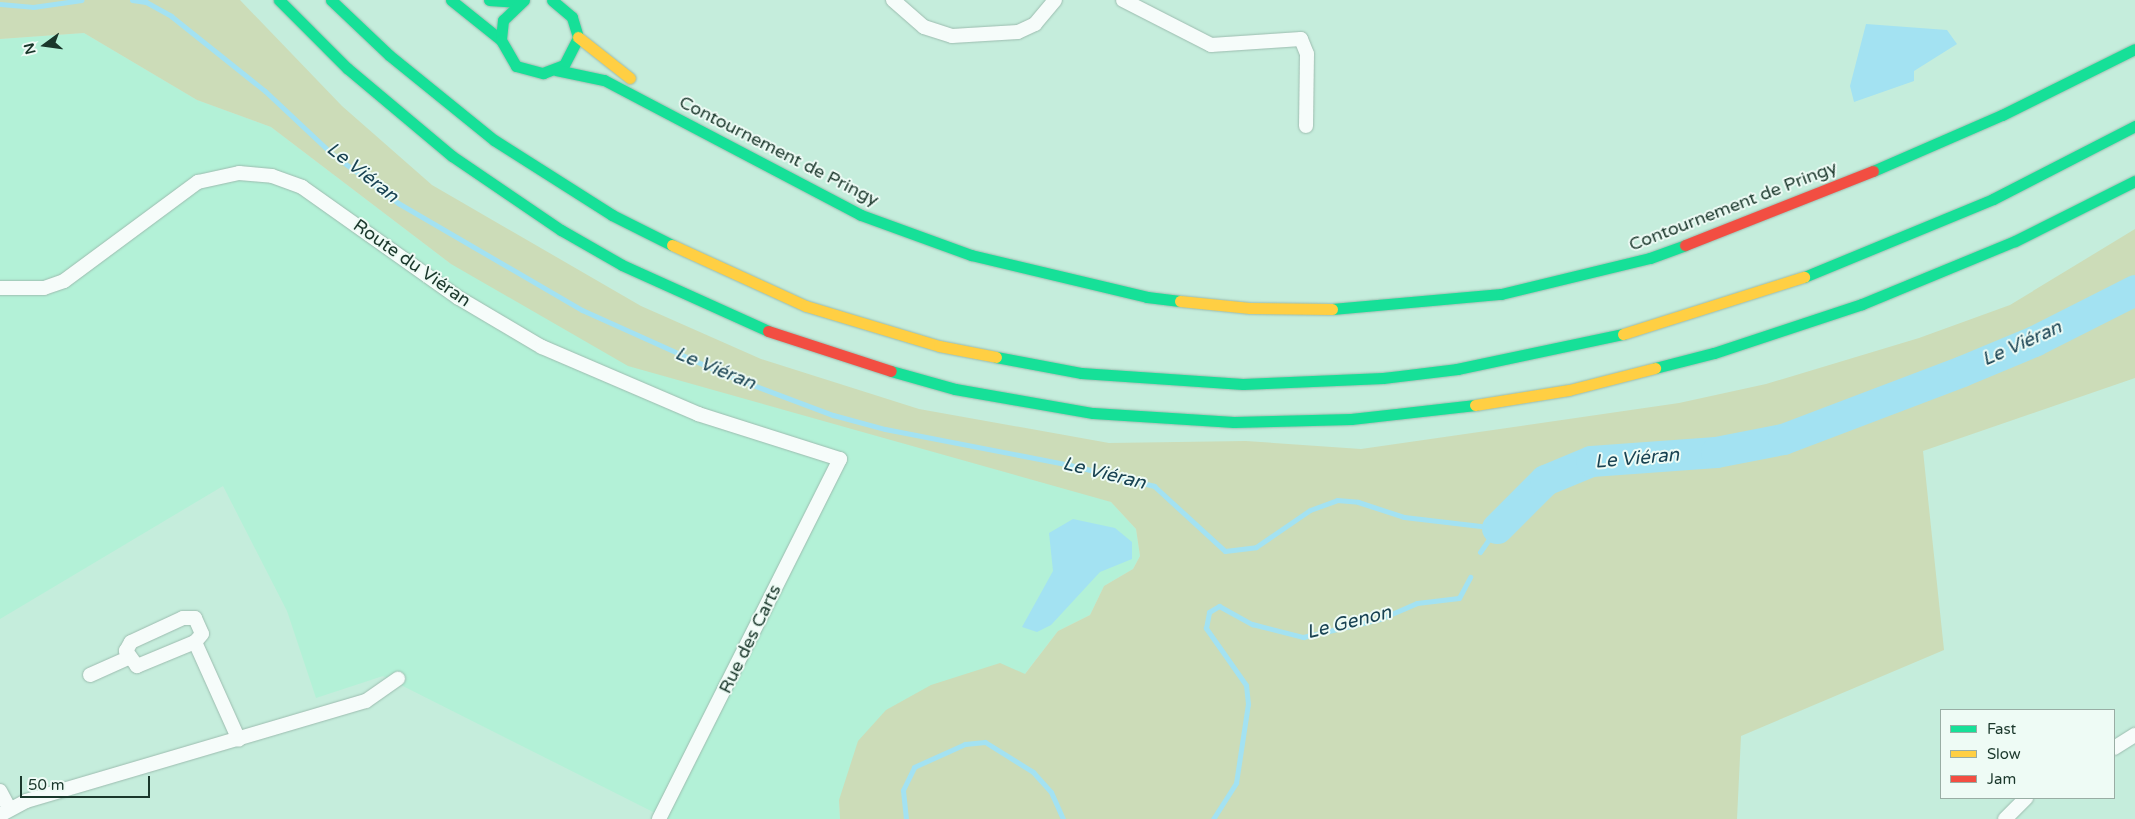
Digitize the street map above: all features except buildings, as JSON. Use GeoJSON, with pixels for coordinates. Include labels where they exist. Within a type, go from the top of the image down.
{"type":"FeatureCollection","features":[{"type":"Feature","properties":{"kind":"highway"},"geometry":{"type":"LineString","coordinates":[[279,0],[348,68],[452,156],[545,220],[622,265],[751,325],[818,350],[955,389],[1093,413],[1234,422],[1351,420],[1427,412],[1569,390],[1714,354],[1862,304],[2015,241],[2135,182]]}},
{"type":"Feature","properties":{"kind":"highway"},"geometry":{"type":"LineString","coordinates":[[331,0],[444,102],[525,161],[612,215],[734,276],[806,306],[939,346],[1081,373],[1172,382],[1243,384],[1383,378],[1456,369],[1598,341],[1697,314],[1840,264],[1992,199],[2135,126]]}},
{"type":"Feature","properties":{"kind":"highway","name":"Contournement de Pringy"},"geometry":{"type":"LineString","coordinates":[[451,0],[501,40],[510,60],[522,69],[543,73],[556,70],[604,80],[793,182],[862,215],[971,255],[1147,297],[1250,308],[1325,309],[1416,304],[1501,294],[1658,256],[1842,184],[2002,115],[2135,49]]}},
{"type":"Feature","properties":{"kind":"highway"},"geometry":{"type":"LineString","coordinates":[[489,0],[522,1]]}},
{"type":"Feature","properties":{"kind":"highway"},"geometry":{"type":"LineString","coordinates":[[552,0],[572,17],[578,37],[607,64],[645,86]]}},
{"type":"Feature","properties":{"kind":"highway"},"geometry":{"type":"LineString","coordinates":[[501,40],[503,20],[522,1]]}},
{"type":"Feature","properties":{"kind":"highway"},"geometry":{"type":"LineString","coordinates":[[556,70],[572,54],[578,37]]}},
{"type":"Feature","properties":{"kind":"highway","name":"Contournement de Pringy"},"geometry":{"type":"LineString","coordinates":[[661,95],[841,190]]}},
{"type":"Feature","properties":{"kind":"highway","name":"Contournement de Pringy"},"geometry":{"type":"LineString","coordinates":[[1666,238],[1817,179]]}},
{"type":"Feature","properties":{"kind":"highway","name":"Contournement de Pringy"},"geometry":{"type":"LineString","coordinates":[[900,215],[962,238]]}},
{"type":"Feature","properties":{"kind":"highway"},"geometry":{"type":"LineString","coordinates":[[979,243],[1078,270],[1131,280]]}},
{"type":"Feature","properties":{"kind":"highway","name":"Contournement de Pringy"},"geometry":{"type":"LineString","coordinates":[[1516,277],[1635,248]]}},
{"type":"Feature","properties":{"kind":"highway"},"geometry":{"type":"LineString","coordinates":[[1348,294],[1474,283]]}},
{"type":"Feature","properties":{"kind":"street"},"geometry":{"type":"LineString","coordinates":[[893,0],[924,27],[952,36],[1018,32],[1035,24],[1055,0]]}},
{"type":"Feature","properties":{"kind":"street"},"geometry":{"type":"LineString","coordinates":[[1123,0],[1211,45],[1301,39],[1308,54],[1306,126]]}},
{"type":"Feature","properties":{"kind":"street","name":"Route du Viéran"},"geometry":{"type":"LineString","coordinates":[[0,288],[44,288],[64,281],[198,182],[239,173],[272,176],[302,187],[459,298],[542,348],[698,414],[840,458]]}},
{"type":"Feature","properties":{"kind":"street","name":"Rue des Carts"},"geometry":{"type":"LineString","coordinates":[[659,819],[840,458]]}},
{"type":"Feature","properties":{"kind":"street"},"geometry":{"type":"LineString","coordinates":[[188,616],[201,629],[202,634],[195,642],[137,666],[128,658],[126,646],[188,616]]}},
{"type":"Feature","properties":{"kind":"street"},"geometry":{"type":"LineString","coordinates":[[195,642],[239,740]]}},
{"type":"Feature","properties":{"kind":"street"},"geometry":{"type":"LineString","coordinates":[[90,675],[128,658]]}},
{"type":"Feature","properties":{"kind":"street"},"geometry":{"type":"LineString","coordinates":[[0,791],[5,811],[366,700],[398,679]]}},
{"type":"Feature","properties":{"kind":"street"},"geometry":{"type":"LineString","coordinates":[[2115,747],[2135,735]]}},
{"type":"Feature","properties":{"kind":"street"},"geometry":{"type":"LineString","coordinates":[[2004,819],[2011,802]]}},
{"type":"Feature","properties":{"kind":"shaded area"},"geometry":{"type":"Polygon","coordinates":[[[0,0],[240,0],[342,106],[432,185],[641,306],[761,359],[919,409],[1109,443],[1246,441],[1361,449],[1679,403],[1766,384],[1919,338],[2010,305],[2135,229],[2135,378],[1923,451],[1944,650],[1741,736],[1737,819],[840,819],[839,800],[858,741],[886,710],[931,685],[1000,663],[1025,674],[1058,631],[1090,615],[1104,586],[1133,569],[1140,556],[1136,529],[1111,502],[628,366],[451,264],[271,127],[197,100],[84,33],[0,39],[0,0]]]}},
{"type":"Feature","properties":{"kind":"shaded area"},"geometry":{"type":"Polygon","coordinates":[[[84,33],[197,100],[271,127],[451,264],[1111,502],[1136,529],[1140,556],[1133,569],[1104,586],[1090,615],[1058,631],[1024,675],[839,800],[840,819],[667,819],[383,676],[316,698],[287,611],[223,486],[0,619],[0,39],[84,33]]]}},
{"type":"Feature","properties":{"kind":"water"},"geometry":{"type":"Polygon","coordinates":[[[1866,24],[1947,30],[1957,44],[1914,71],[1914,81],[1854,102],[1850,86],[1866,24]]]}},
{"type":"Feature","properties":{"kind":"water"},"geometry":{"type":"Polygon","coordinates":[[[1073,519],[1115,528],[1132,542],[1132,559],[1100,572],[1051,625],[1037,632],[1022,627],[1053,571],[1049,533],[1073,519]]]}},
{"type":"Feature","properties":{"kind":"waterway","name":"Le Viéran"},"geometry":{"type":"LineString","coordinates":[[0,4],[33,7],[82,0]]}},
{"type":"Feature","properties":{"kind":"waterway","name":"Le Viéran"},"geometry":{"type":"LineString","coordinates":[[132,0],[146,2],[171,16],[265,91],[331,153],[398,203],[582,310],[729,376],[833,415],[885,429],[1070,465],[1154,486],[1225,551],[1256,547],[1310,510],[1337,500],[1358,502],[1404,517],[1497,528]]}},
{"type":"Feature","properties":{"kind":"waterway","name":"Le Viéran"},"geometry":{"type":"LineString","coordinates":[[1497,528],[1545,480],[1591,461],[1716,452],[1783,439],[1962,371],[2034,341],[2135,290]]}},
{"type":"Feature","properties":{"kind":"waterway","name":"Le Genon"},"geometry":{"type":"LineString","coordinates":[[1480,552],[1497,528]]}},
{"type":"Feature","properties":{"kind":"waterway","name":"Le Genon"},"geometry":{"type":"LineString","coordinates":[[1213,819],[1236,783],[1248,704],[1246,685],[1206,628],[1209,612],[1219,606],[1252,624],[1303,637],[1380,619],[1417,603],[1459,598],[1470,577]]}},
{"type":"Feature","properties":{"kind":"waterway","name":"Le Genon"},"geometry":{"type":"LineString","coordinates":[[906,819],[903,790],[914,767],[965,744],[985,742],[1033,772],[1051,792],[1063,819]]}},
{"type":"Feature","properties":{"kind":"traffic: fast"},"geometry":{"type":"LineString","coordinates":[[279,0],[347,68],[452,156],[561,230],[622,265],[768,331]]}},
{"type":"Feature","properties":{"kind":"traffic: fast"},"geometry":{"type":"LineString","coordinates":[[331,0],[389,55],[494,140],[612,215],[672,245]]}},
{"type":"Feature","properties":{"kind":"traffic: fast"},"geometry":{"type":"LineString","coordinates":[[451,0],[501,40]]}},
{"type":"Feature","properties":{"kind":"traffic: fast"},"geometry":{"type":"LineString","coordinates":[[489,0],[519,2]]}},
{"type":"Feature","properties":{"kind":"traffic: fast"},"geometry":{"type":"LineString","coordinates":[[524,0],[503,20],[501,40],[516,66],[543,73],[564,65],[578,37],[572,17],[552,0]]}},
{"type":"Feature","properties":{"kind":"traffic: fast"},"geometry":{"type":"LineString","coordinates":[[1873,171],[2002,115],[2135,49]]}},
{"type":"Feature","properties":{"kind":"traffic: fast"},"geometry":{"type":"LineString","coordinates":[[556,70],[604,80],[861,215],[971,255],[1147,297],[1180,301]]}},
{"type":"Feature","properties":{"kind":"traffic: fast"},"geometry":{"type":"LineString","coordinates":[[1804,277],[1993,199],[2135,126]]}},
{"type":"Feature","properties":{"kind":"traffic: fast"},"geometry":{"type":"LineString","coordinates":[[1655,368],[1714,353],[1862,304],[2015,241],[2135,181]]}},
{"type":"Feature","properties":{"kind":"traffic: fast"},"geometry":{"type":"LineString","coordinates":[[1332,309],[1501,294],[1650,258],[1685,245]]}},
{"type":"Feature","properties":{"kind":"traffic: fast"},"geometry":{"type":"LineString","coordinates":[[996,357],[1081,373],[1243,384],[1383,378],[1457,369],[1623,334]]}},
{"type":"Feature","properties":{"kind":"traffic: fast"},"geometry":{"type":"LineString","coordinates":[[891,371],[955,389],[1093,413],[1234,422],[1351,419],[1475,405]]}},
{"type":"Feature","properties":{"kind":"traffic: slow"},"geometry":{"type":"LineString","coordinates":[[578,37],[630,78]]}},
{"type":"Feature","properties":{"kind":"traffic: slow"},"geometry":{"type":"LineString","coordinates":[[672,245],[806,306],[939,346],[996,357]]}},
{"type":"Feature","properties":{"kind":"traffic: slow"},"geometry":{"type":"LineString","coordinates":[[1623,334],[1804,277]]}},
{"type":"Feature","properties":{"kind":"traffic: slow"},"geometry":{"type":"LineString","coordinates":[[1180,301],[1250,308],[1332,309]]}},
{"type":"Feature","properties":{"kind":"traffic: slow"},"geometry":{"type":"LineString","coordinates":[[1475,405],[1569,390],[1655,368]]}},
{"type":"Feature","properties":{"kind":"traffic: jam"},"geometry":{"type":"LineString","coordinates":[[1685,245],[1873,171]]}},
{"type":"Feature","properties":{"kind":"traffic: jam"},"geometry":{"type":"LineString","coordinates":[[768,331],[891,371]]}}]}
